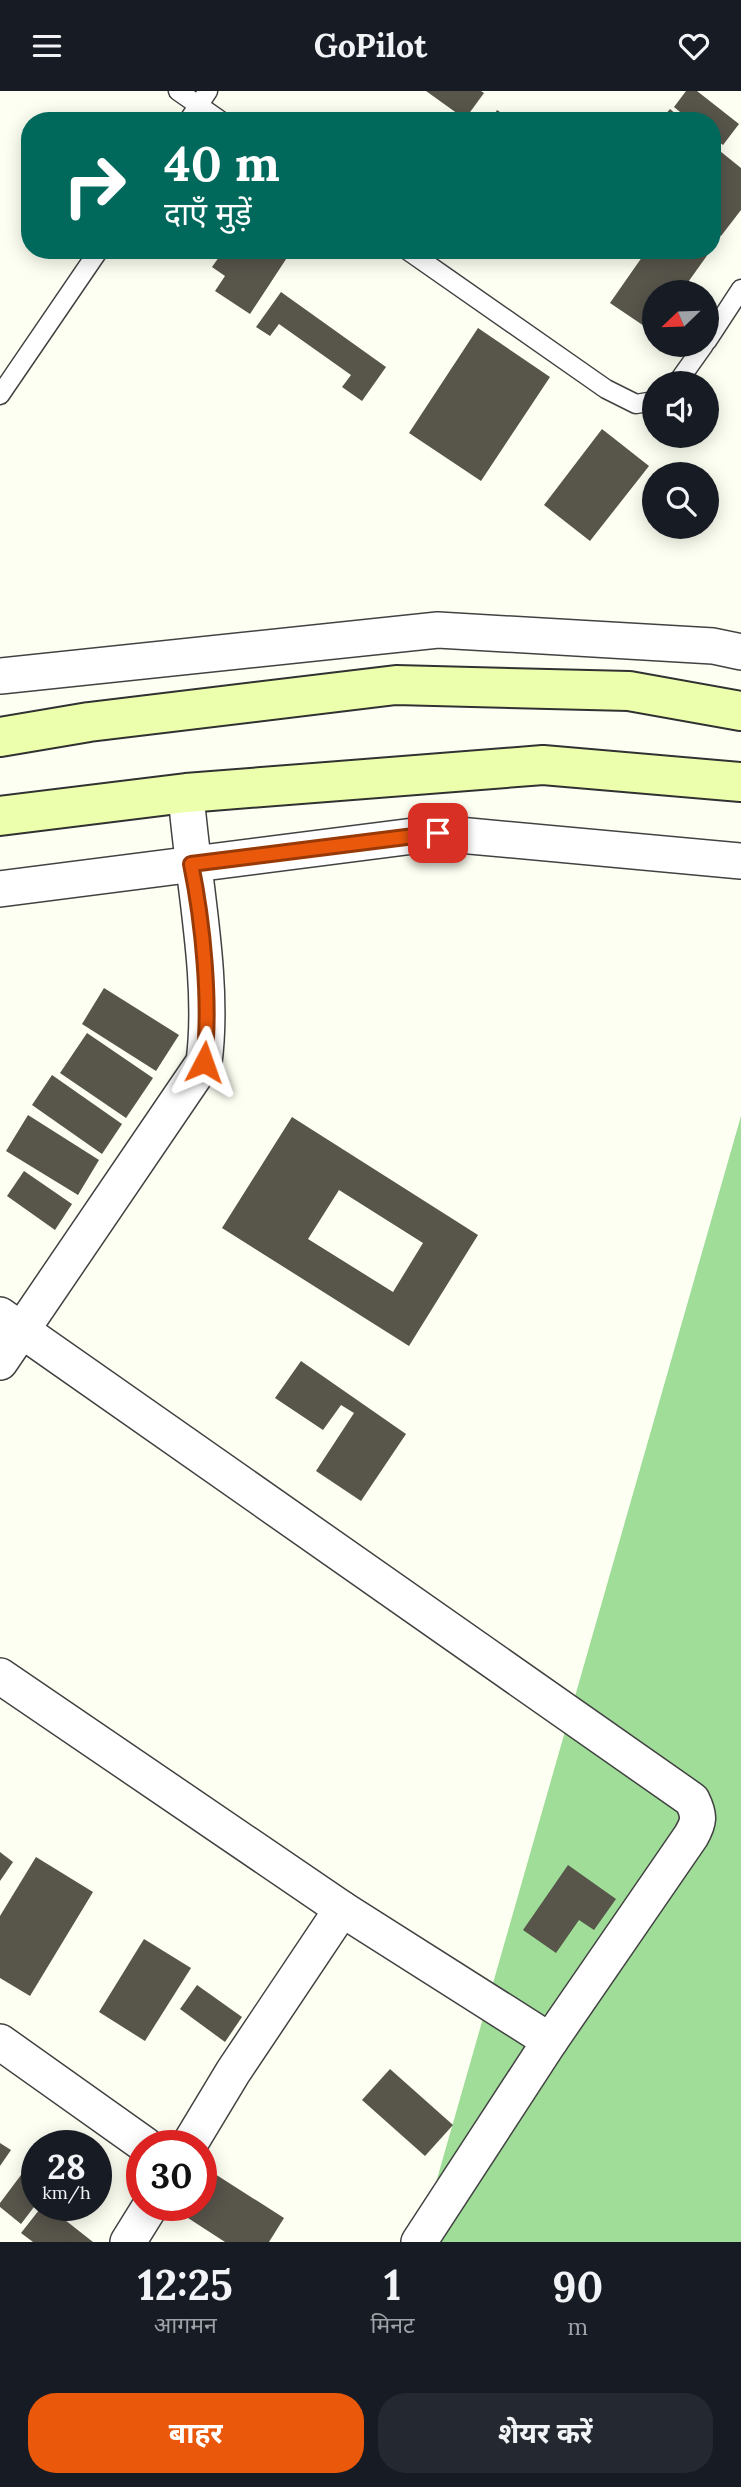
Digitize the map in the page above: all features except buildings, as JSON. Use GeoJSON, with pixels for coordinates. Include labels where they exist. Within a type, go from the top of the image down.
{"type":"FeatureCollection","features":[{"type":"Feature","properties":{"kind":"street"},"geometry":{"type":"LineString","coordinates":[[0,675],[438,630],[713,646],[741,652]]}},
{"type":"Feature","properties":{"kind":"street"},"geometry":{"type":"LineString","coordinates":[[0,737],[89,722],[396,685],[629,691],[741,711]]}},
{"type":"Feature","properties":{"kind":"street"},"geometry":{"type":"LineString","coordinates":[[0,816],[186,793],[544,765],[741,782]]}},
{"type":"Feature","properties":{"kind":"street"},"geometry":{"type":"LineString","coordinates":[[0,1362],[11,1322],[204,1062],[207,1037],[198,900],[191,864],[186,793]]}},
{"type":"Feature","properties":{"kind":"street"},"geometry":{"type":"LineString","coordinates":[[0,889],[438,833],[741,860]]}},
{"type":"Feature","properties":{"kind":"street"},"geometry":{"type":"LineString","coordinates":[[11,1322],[692,1800],[699,1821],[691,1836],[550,2041],[419,2242]]}},
{"type":"Feature","properties":{"kind":"street"},"geometry":{"type":"LineString","coordinates":[[0,1677],[342,1909],[550,2041]]}},
{"type":"Feature","properties":{"kind":"street"},"geometry":{"type":"LineString","coordinates":[[198,2130],[233,2072],[342,1909]]}},
{"type":"Feature","properties":{"kind":"street"},"geometry":{"type":"LineString","coordinates":[[0,2042],[126,2132]]}},
{"type":"Feature","properties":{"kind":"street"},"geometry":{"type":"LineString","coordinates":[[128,2242],[141,2221]]}},
{"type":"Feature","properties":{"kind":"lane"},"geometry":{"type":"LineString","coordinates":[[178,91],[203,98],[214,112]]}},
{"type":"Feature","properties":{"kind":"lane"},"geometry":{"type":"LineString","coordinates":[[1,392],[93,259]]}},
{"type":"Feature","properties":{"kind":"lane"},"geometry":{"type":"LineString","coordinates":[[420,259],[606,389],[636,404],[642,403]]}},
{"type":"Feature","properties":{"kind":"lane"},"geometry":{"type":"LineString","coordinates":[[719,323],[741,289]]}},
{"type":"Feature","properties":{"kind":"green space"},"geometry":{"type":"Polygon","coordinates":[[[741,1116],[741,2242],[419,2242],[741,1116]]]}},
{"type":"Feature","properties":{"kind":"route"},"geometry":{"type":"LineString","coordinates":[[204,1062],[207,1037],[198,900],[191,864],[438,833]]}}]}
